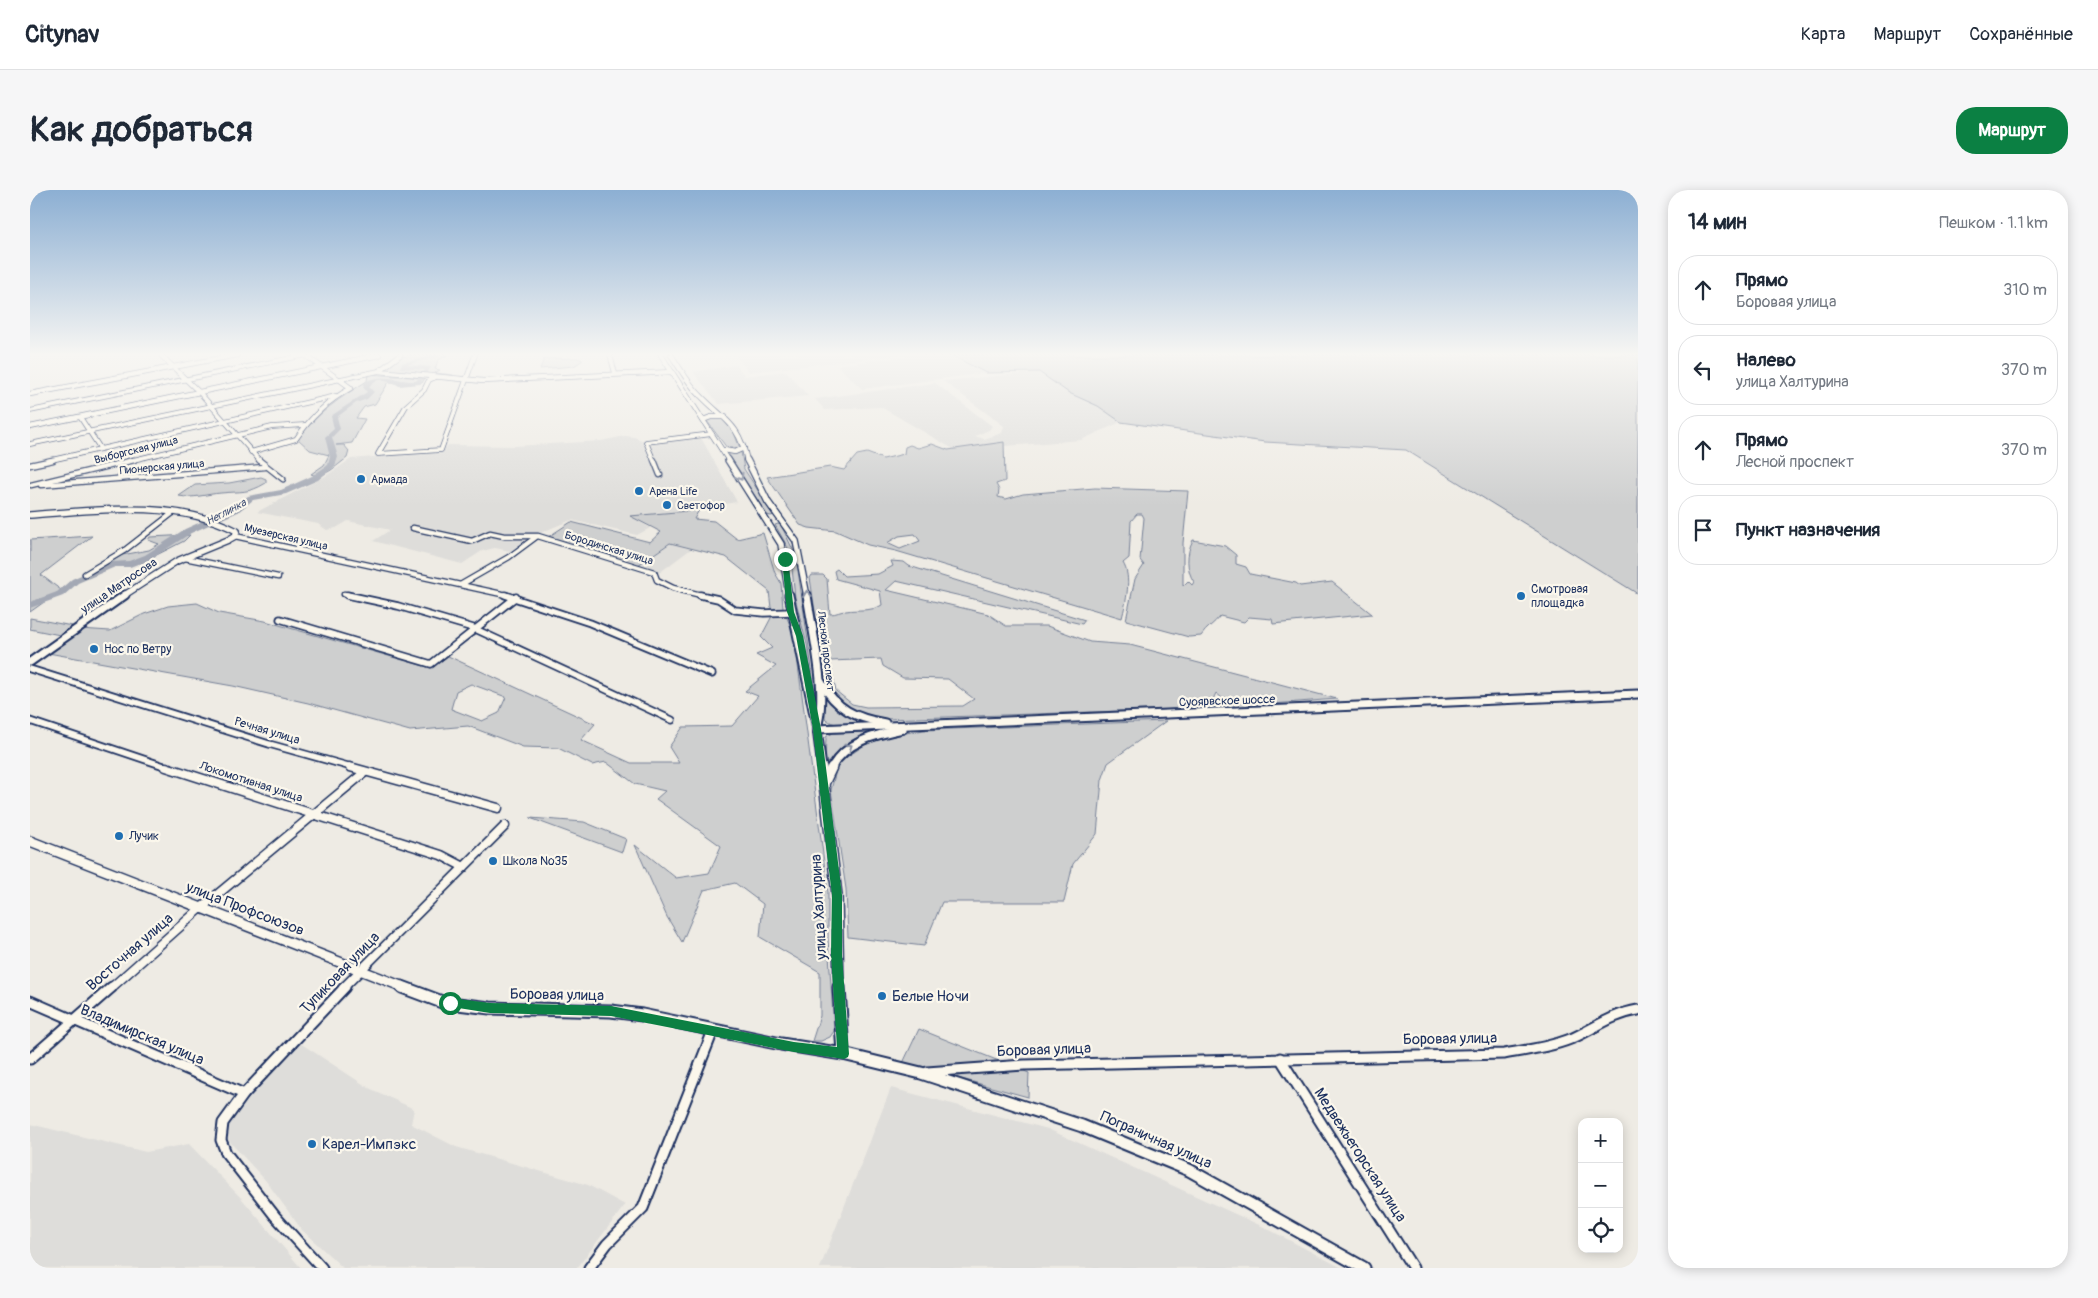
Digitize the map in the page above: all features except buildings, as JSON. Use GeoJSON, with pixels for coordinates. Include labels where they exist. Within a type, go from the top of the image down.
{"type":"FeatureCollection","features":[{"type":"Feature","properties":{"kind":"main road"},"geometry":{"type":"LineString","coordinates":[[30,427],[136,405]]}},
{"type":"Feature","properties":{"kind":"main road","name":"Лесной проспект"},"geometry":{"type":"LineString","coordinates":[[694,405],[724,450],[781,544],[785,559],[791,612],[799,636],[817,729]]}},
{"type":"Feature","properties":{"kind":"main road","name":"Лесной проспект"},"geometry":{"type":"LineString","coordinates":[[711,405],[725,417],[737,432],[744,448],[748,466],[796,541],[820,679],[821,714],[817,729]]}},
{"type":"Feature","properties":{"kind":"main road"},"geometry":{"type":"LineString","coordinates":[[703,420],[711,417],[725,417]]}},
{"type":"Feature","properties":{"kind":"main road"},"geometry":{"type":"LineString","coordinates":[[724,450],[735,452],[744,448]]}},
{"type":"Feature","properties":{"kind":"main road","name":"Муезерская улица"},"geometry":{"type":"LineString","coordinates":[[30,515],[75,512],[174,512],[216,521],[237,531],[235,536]]}},
{"type":"Feature","properties":{"kind":"main road"},"geometry":{"type":"LineString","coordinates":[[764,518],[778,515]]}},
{"type":"Feature","properties":{"kind":"main road"},"geometry":{"type":"LineString","coordinates":[[769,524],[783,522]]}},
{"type":"Feature","properties":{"kind":"main road","name":"улица Матросова"},"geometry":{"type":"LineString","coordinates":[[30,662],[148,578],[185,558],[235,536]]}},
{"type":"Feature","properties":{"kind":"main road"},"geometry":{"type":"LineString","coordinates":[[820,679],[829,698],[840,709],[853,716],[871,721],[927,725]]}},
{"type":"Feature","properties":{"kind":"main road","name":"Суоярвское шоссе"},"geometry":{"type":"LineString","coordinates":[[817,729],[1638,694]]}},
{"type":"Feature","properties":{"kind":"main road"},"geometry":{"type":"LineString","coordinates":[[823,786],[830,766],[838,755],[856,742],[873,735],[927,725]]}},
{"type":"Feature","properties":{"kind":"main road","name":"улица Халтурина"},"geometry":{"type":"LineString","coordinates":[[817,729],[837,895],[837,955],[844,1054]]}},
{"type":"Feature","properties":{"kind":"main road","name":"улица Профсоюзов"},"geometry":{"type":"LineString","coordinates":[[30,841],[360,970],[450,1003]]}},
{"type":"Feature","properties":{"kind":"main road","name":"Боровая улица"},"geometry":{"type":"LineString","coordinates":[[450,1003],[490,1008],[611,1011],[794,1047],[844,1054],[921,1073]]}},
{"type":"Feature","properties":{"kind":"main road","name":"Пограничная улица"},"geometry":{"type":"LineString","coordinates":[[921,1073],[1082,1126],[1189,1170],[1364,1268]]}},
{"type":"Feature","properties":{"kind":"street"},"geometry":{"type":"LineString","coordinates":[[30,411],[58,405]]}},
{"type":"Feature","properties":{"kind":"street"},"geometry":{"type":"LineString","coordinates":[[30,444],[209,405]]}},
{"type":"Feature","properties":{"kind":"street"},"geometry":{"type":"LineString","coordinates":[[210,405],[265,467],[283,479]]}},
{"type":"Feature","properties":{"kind":"street"},"geometry":{"type":"LineString","coordinates":[[30,465],[293,405]]}},
{"type":"Feature","properties":{"kind":"street"},"geometry":{"type":"LineString","coordinates":[[251,452],[294,440],[305,425],[326,405]]}},
{"type":"Feature","properties":{"kind":"street"},"geometry":{"type":"LineString","coordinates":[[407,405],[378,454],[440,450],[456,405]]}},
{"type":"Feature","properties":{"kind":"street"},"geometry":{"type":"LineString","coordinates":[[80,417],[100,448]]}},
{"type":"Feature","properties":{"kind":"street","name":"Выборгская улица"},"geometry":{"type":"LineString","coordinates":[[30,485],[236,434],[272,427],[305,425]]}},
{"type":"Feature","properties":{"kind":"street"},"geometry":{"type":"LineString","coordinates":[[660,475],[646,445],[649,440],[712,434]]}},
{"type":"Feature","properties":{"kind":"street","name":"Пионерская улица"},"geometry":{"type":"LineString","coordinates":[[30,485],[265,467]]}},
{"type":"Feature","properties":{"kind":"street"},"geometry":{"type":"LineString","coordinates":[[85,574],[125,550],[174,512]]}},
{"type":"Feature","properties":{"kind":"street","name":"Бородинская улица"},"geometry":{"type":"LineString","coordinates":[[413,528],[472,541],[490,534],[538,536],[654,572],[657,580],[673,588],[718,599],[735,610],[791,612]]}},
{"type":"Feature","properties":{"kind":"street","name":"Муезерская улица"},"geometry":{"type":"LineString","coordinates":[[235,536],[516,597],[590,623],[712,674]]}},
{"type":"Feature","properties":{"kind":"street"},"geometry":{"type":"LineString","coordinates":[[462,584],[509,557],[538,536]]}},
{"type":"Feature","properties":{"kind":"street"},"geometry":{"type":"LineString","coordinates":[[185,558],[278,578]]}},
{"type":"Feature","properties":{"kind":"street"},"geometry":{"type":"LineString","coordinates":[[344,594],[398,606],[473,628],[672,720]]}},
{"type":"Feature","properties":{"kind":"street"},"geometry":{"type":"LineString","coordinates":[[280,619],[431,664],[473,628],[516,597]]}},
{"type":"Feature","properties":{"kind":"street","name":"Речная улица"},"geometry":{"type":"LineString","coordinates":[[30,669],[269,744],[498,808]]}},
{"type":"Feature","properties":{"kind":"street","name":"Локомотивная улица"},"geometry":{"type":"LineString","coordinates":[[30,721],[441,855],[464,866]]}},
{"type":"Feature","properties":{"kind":"street","name":"Восточная улица"},"geometry":{"type":"LineString","coordinates":[[30,1059],[201,908],[365,772]]}},
{"type":"Feature","properties":{"kind":"street","name":"Тупиковая улица"},"geometry":{"type":"LineString","coordinates":[[322,1268],[275,1216],[226,1153],[221,1140],[223,1124],[244,1094],[360,970],[505,826]]}},
{"type":"Feature","properties":{"kind":"street","name":"Владимирская улица"},"geometry":{"type":"LineString","coordinates":[[30,1002],[244,1094]]}},
{"type":"Feature","properties":{"kind":"street","name":"Боровая улица"},"geometry":{"type":"LineString","coordinates":[[921,1073],[1024,1065],[1504,1054],[1540,1048],[1574,1038],[1622,1011],[1638,1010]]}},
{"type":"Feature","properties":{"kind":"street"},"geometry":{"type":"LineString","coordinates":[[589,1268],[607,1244],[644,1208],[713,1031]]}},
{"type":"Feature","properties":{"kind":"street","name":"Медвежьегорская улица"},"geometry":{"type":"LineString","coordinates":[[1280,1058],[1372,1200],[1413,1268]]}},
{"type":"Feature","properties":{"kind":"shaded area"},"geometry":{"type":"Polygon","coordinates":[[[332,405],[370,405],[364,407],[356,418],[365,419],[352,443],[336,445],[344,445],[349,451],[347,458],[325,473],[316,475],[311,474],[324,465],[329,455],[310,450],[298,439],[332,405]]]}},
{"type":"Feature","properties":{"kind":"shaded area"},"geometry":{"type":"Polygon","coordinates":[[[821,405],[965,405],[992,426],[989,430],[975,436],[984,439],[1002,433],[1004,426],[976,405],[1096,405],[1121,422],[1081,440],[955,450],[881,407],[825,410],[821,405]]]}},
{"type":"Feature","properties":{"kind":"shaded area"},"geometry":{"type":"Polygon","coordinates":[[[1096,405],[1638,405],[1638,594],[1406,450],[1265,442],[1121,422],[1096,405]]]}},
{"type":"Feature","properties":{"kind":"shaded area"},"geometry":{"type":"Polygon","coordinates":[[[710,418],[722,419],[734,433],[740,448],[727,448],[707,421],[710,418]]]}},
{"type":"Feature","properties":{"kind":"shaded area"},"geometry":{"type":"Polygon","coordinates":[[[625,436],[647,442],[700,436],[737,502],[635,518],[650,528],[637,535],[571,520],[528,538],[510,551],[495,548],[482,551],[462,564],[373,541],[390,530],[348,521],[336,528],[327,530],[318,524],[257,512],[324,477],[351,459],[443,451],[448,445],[515,446],[601,441],[625,436]]]}},
{"type":"Feature","properties":{"kind":"shaded area"},"geometry":{"type":"Polygon","coordinates":[[[1004,442],[1005,481],[996,484],[999,490],[998,497],[1006,499],[1023,494],[1095,488],[1188,491],[1183,543],[1183,586],[1188,581],[1192,585],[1194,582],[1189,572],[1188,561],[1189,550],[1193,540],[1225,546],[1236,555],[1236,564],[1246,567],[1250,574],[1296,583],[1300,586],[1332,582],[1372,614],[1273,624],[1272,619],[1249,617],[1244,622],[1220,616],[1201,636],[1189,637],[1126,620],[1135,579],[1144,565],[1140,560],[1144,518],[1142,514],[1137,514],[1131,521],[1129,558],[1123,563],[1128,582],[1122,618],[896,551],[868,545],[836,531],[800,525],[767,477],[830,467],[844,470],[857,455],[867,453],[883,459],[904,454],[905,447],[910,445],[918,448],[932,444],[948,450],[1004,442]],[[915,534],[899,536],[887,543],[900,549],[920,541],[915,534]]]}},
{"type":"Feature","properties":{"kind":"shaded area"},"geometry":{"type":"Polygon","coordinates":[[[741,452],[744,469],[774,515],[767,515],[728,453],[741,452]]]}},
{"type":"Feature","properties":{"kind":"shaded area"},"geometry":{"type":"Polygon","coordinates":[[[261,477],[266,479],[266,483],[249,490],[195,497],[179,496],[195,485],[229,483],[261,477]]]}},
{"type":"Feature","properties":{"kind":"shaded area"},"geometry":{"type":"Polygon","coordinates":[[[699,510],[694,519],[714,521],[737,539],[763,533],[775,573],[781,583],[783,608],[794,635],[828,892],[828,939],[834,1031],[830,1037],[821,1041],[812,1041],[820,1016],[820,972],[760,937],[763,904],[735,883],[704,890],[682,942],[667,917],[635,845],[676,878],[709,873],[721,846],[656,799],[665,791],[635,784],[606,762],[592,765],[558,748],[523,747],[468,726],[410,731],[308,703],[233,686],[48,653],[80,629],[110,631],[144,614],[168,606],[197,603],[219,613],[265,621],[431,668],[448,656],[595,724],[581,740],[631,763],[679,763],[669,747],[683,727],[732,726],[758,696],[745,691],[776,666],[756,655],[772,648],[761,637],[772,616],[769,591],[726,557],[670,543],[638,565],[548,537],[571,522],[650,542],[661,532],[630,516],[699,510]],[[471,684],[456,691],[451,709],[482,721],[499,713],[506,697],[471,684]]]}},
{"type":"Feature","properties":{"kind":"shaded area"},"geometry":{"type":"Polygon","coordinates":[[[775,525],[781,525],[796,556],[818,712],[807,645],[795,598],[792,568],[787,546],[775,525]]]}},
{"type":"Feature","properties":{"kind":"shaded area"},"geometry":{"type":"Polygon","coordinates":[[[190,535],[184,541],[141,563],[114,563],[89,574],[122,555],[149,550],[159,544],[148,540],[150,537],[190,535]]]}},
{"type":"Feature","properties":{"kind":"shaded area"},"geometry":{"type":"Polygon","coordinates":[[[92,536],[41,575],[61,590],[30,612],[30,540],[92,536]]]}},
{"type":"Feature","properties":{"kind":"shaded area"},"geometry":{"type":"Polygon","coordinates":[[[670,543],[691,549],[659,573],[638,565],[670,543]]]}},
{"type":"Feature","properties":{"kind":"shaded area"},"geometry":{"type":"Polygon","coordinates":[[[891,561],[904,562],[909,566],[1085,620],[1082,624],[896,581],[886,590],[988,614],[1006,626],[1047,626],[1090,642],[1130,645],[1337,699],[1233,707],[1216,693],[1209,708],[886,719],[866,716],[844,706],[826,684],[810,578],[812,575],[823,575],[827,579],[830,614],[835,614],[882,605],[880,591],[836,579],[834,571],[837,569],[844,576],[878,574],[893,566],[891,561]],[[881,659],[830,661],[836,691],[852,704],[866,707],[963,706],[974,699],[948,679],[903,678],[883,666],[881,659]]]}},
{"type":"Feature","properties":{"kind":"shaded area"},"geometry":{"type":"Polygon","coordinates":[[[30,618],[72,626],[60,635],[30,629],[30,618]]]}},
{"type":"Feature","properties":{"kind":"shaded area"},"geometry":{"type":"Polygon","coordinates":[[[825,697],[840,710],[870,723],[834,724],[825,718],[825,697]]]}},
{"type":"Feature","properties":{"kind":"shaded area"},"geometry":{"type":"Polygon","coordinates":[[[1166,721],[1108,763],[1102,780],[1097,834],[1073,864],[1064,902],[942,902],[924,946],[848,937],[846,889],[831,790],[838,763],[875,738],[924,730],[1166,721]]]}},
{"type":"Feature","properties":{"kind":"shaded area"},"geometry":{"type":"Polygon","coordinates":[[[868,732],[853,740],[825,765],[826,737],[833,733],[868,732]]]}},
{"type":"Feature","properties":{"kind":"shaded area"},"geometry":{"type":"Polygon","coordinates":[[[530,818],[584,822],[626,839],[622,852],[530,818]]]}},
{"type":"Feature","properties":{"kind":"shaded area"},"geometry":{"type":"Polygon","coordinates":[[[919,1029],[1029,1073],[1028,1097],[903,1063],[919,1029]]]}},
{"type":"Feature","properties":{"kind":"shaded area"},"geometry":{"type":"Polygon","coordinates":[[[300,1043],[369,1088],[414,1109],[411,1124],[456,1147],[588,1185],[625,1205],[577,1268],[343,1268],[302,1230],[266,1181],[229,1141],[226,1126],[245,1101],[300,1043]]]}},
{"type":"Feature","properties":{"kind":"shaded area"},"geometry":{"type":"Polygon","coordinates":[[[891,1088],[1048,1129],[1266,1228],[1342,1268],[820,1268],[891,1088]]]}},
{"type":"Feature","properties":{"kind":"shaded area"},"geometry":{"type":"Polygon","coordinates":[[[30,1124],[146,1152],[189,1144],[242,1199],[301,1268],[30,1268],[30,1124]]]}},
{"type":"Feature","properties":{"kind":"waterway","name":"Неглинка"},"geometry":{"type":"LineString","coordinates":[[30,605],[60,594],[75,581],[114,564],[130,564],[148,557],[188,531],[235,510],[251,498],[283,492],[315,478],[331,466],[334,457],[328,437],[337,429],[334,416],[349,405]]}},
{"type":"Feature","properties":{"kind":"place","name":"Армада"},"geometry":{"type":"Point","coordinates":[361,479]}},
{"type":"Feature","properties":{"kind":"place","name":"Арена Life"},"geometry":{"type":"Point","coordinates":[639,491]}},
{"type":"Feature","properties":{"kind":"place","name":"Светофор"},"geometry":{"type":"Point","coordinates":[667,505]}},
{"type":"Feature","properties":{"kind":"place","name":"Смотровая площадка"},"geometry":{"type":"Point","coordinates":[1521,596]}},
{"type":"Feature","properties":{"kind":"place","name":"Нос по Ветру"},"geometry":{"type":"Point","coordinates":[94,649]}},
{"type":"Feature","properties":{"kind":"place","name":"Лучик"},"geometry":{"type":"Point","coordinates":[119,836]}},
{"type":"Feature","properties":{"kind":"place","name":"Школа №35"},"geometry":{"type":"Point","coordinates":[493,861]}},
{"type":"Feature","properties":{"kind":"place","name":"Белые Ночи"},"geometry":{"type":"Point","coordinates":[882,996]}},
{"type":"Feature","properties":{"kind":"place","name":"Карел-Импэкс"},"geometry":{"type":"Point","coordinates":[312,1144]}},
{"type":"Feature","properties":{"kind":"route"},"geometry":{"type":"LineString","coordinates":[[450,1003],[490,1008],[611,1011],[642,1015],[794,1047],[844,1054],[837,955],[837,895],[817,729],[799,636],[791,612],[785,559]]}}]}
